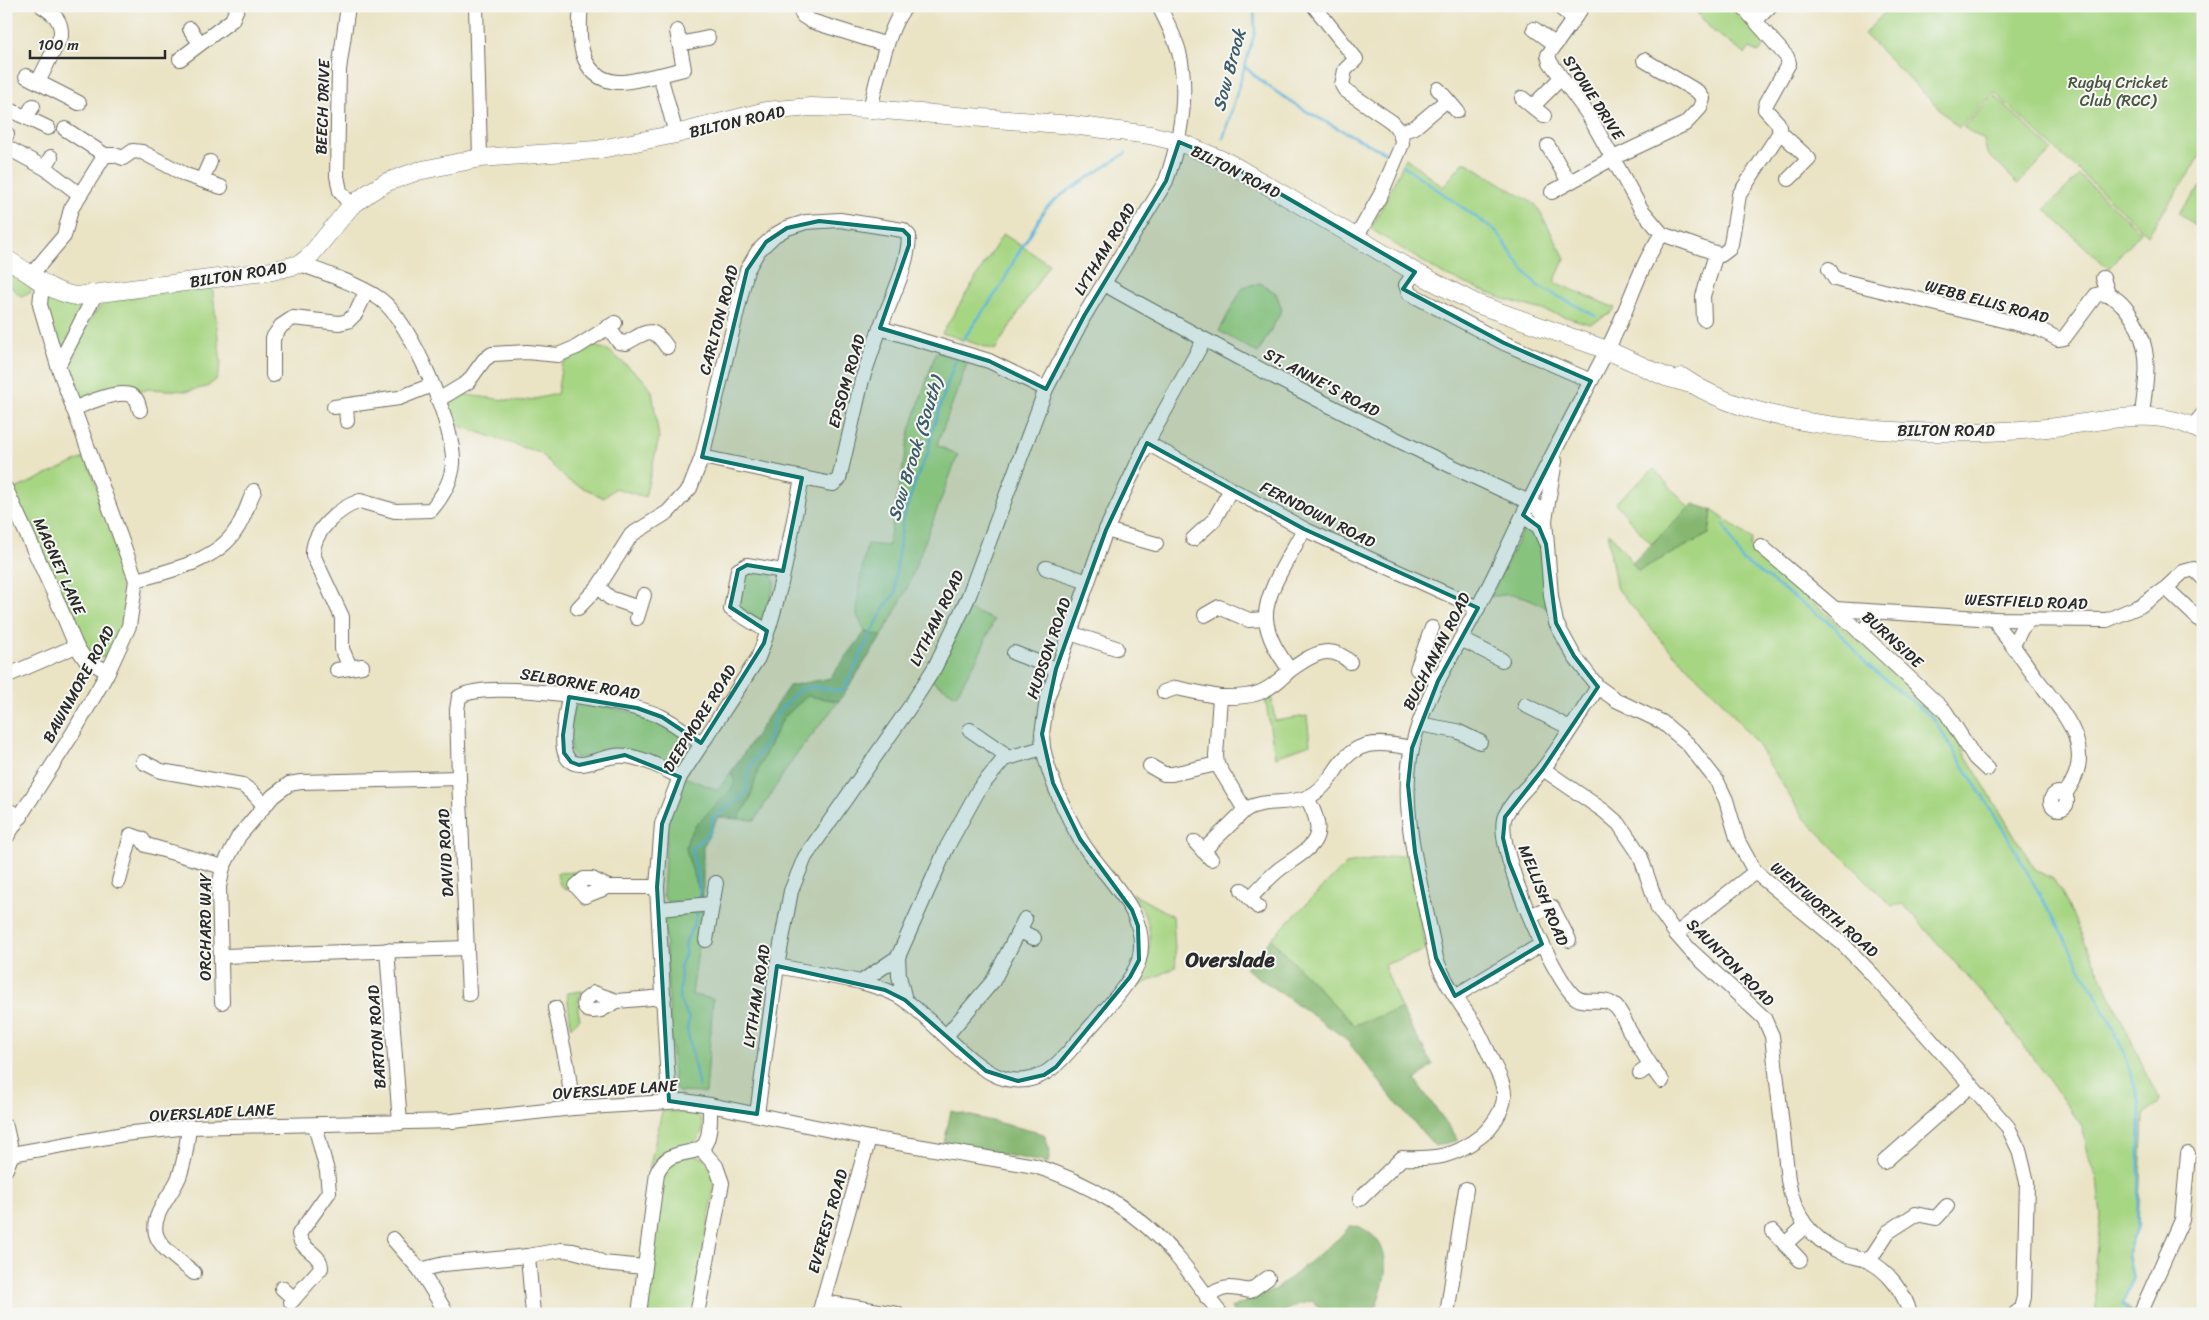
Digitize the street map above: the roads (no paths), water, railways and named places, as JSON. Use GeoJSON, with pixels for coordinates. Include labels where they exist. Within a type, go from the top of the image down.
{"type":"FeatureCollection","features":[{"type":"Feature","properties":{"kind":"main road","name":"BILTON ROAD"},"geometry":{"type":"LineString","coordinates":[[6,259],[36,280],[66,295],[95,295],[272,271],[300,264],[351,206],[387,182],[418,171],[480,158],[596,150],[676,134],[766,111],[810,107],[870,109],[1072,125],[1150,135],[1179,142],[1228,163],[1414,272],[1476,304],[1610,346],[1666,366],[1691,384],[1723,400],[1762,412],[1816,423],[1915,432],[1972,433],[2049,428],[2142,415],[2200,424]]}},
{"type":"Feature","properties":{"kind":"main road","name":"BILTON ROAD"},"geometry":{"type":"LineString","coordinates":[[1610,346],[1666,377],[1691,384]]}},
{"type":"Feature","properties":{"kind":"street"},"geometry":{"type":"LineString","coordinates":[[42,6],[54,14],[60,22],[61,36],[32,79],[79,103]]}},
{"type":"Feature","properties":{"kind":"street"},"geometry":{"type":"LineString","coordinates":[[180,59],[232,20],[238,6]]}},
{"type":"Feature","properties":{"kind":"street","name":"BEECH DRIVE"},"geometry":{"type":"LineString","coordinates":[[348,6],[339,70],[337,176],[340,191],[351,206]]}},
{"type":"Feature","properties":{"kind":"street"},"geometry":{"type":"LineString","coordinates":[[476,6],[480,158]]}},
{"type":"Feature","properties":{"kind":"street"},"geometry":{"type":"LineString","coordinates":[[581,6],[580,47],[590,68],[616,82],[684,70],[678,38],[708,38]]}},
{"type":"Feature","properties":{"kind":"street"},"geometry":{"type":"LineString","coordinates":[[800,6],[803,16],[811,21],[888,45]]}},
{"type":"Feature","properties":{"kind":"street"},"geometry":{"type":"LineString","coordinates":[[870,109],[899,13],[908,6]]}},
{"type":"Feature","properties":{"kind":"street","name":"LYTHAM ROAD"},"geometry":{"type":"LineString","coordinates":[[757,1114],[777,966],[791,891],[805,858],[910,705],[934,666],[968,598],[1046,389],[1067,346],[1166,181],[1179,142],[1183,72],[1179,50],[1159,6]]}},
{"type":"Feature","properties":{"kind":"street"},"geometry":{"type":"LineString","coordinates":[[1314,6],[1356,59],[1345,70],[1342,85],[1345,90],[1392,122],[1400,132],[1402,144],[1380,194],[1356,238]]}},
{"type":"Feature","properties":{"kind":"street"},"geometry":{"type":"LineString","coordinates":[[1558,6],[1573,18]]}},
{"type":"Feature","properties":{"kind":"street","name":"STOWE DRIVE"},"geometry":{"type":"LineString","coordinates":[[1583,6],[1555,44],[1548,58],[1588,114],[1641,209],[1662,234]]}},
{"type":"Feature","properties":{"kind":"street"},"geometry":{"type":"LineString","coordinates":[[1742,6],[1787,57],[1789,63],[1765,109],[1778,123],[1780,132],[1809,159],[1789,179]]}},
{"type":"Feature","properties":{"kind":"street"},"geometry":{"type":"LineString","coordinates":[[1756,20],[1770,6]]}},
{"type":"Feature","properties":{"kind":"street"},"geometry":{"type":"LineString","coordinates":[[190,29],[200,43]]}},
{"type":"Feature","properties":{"kind":"street"},"geometry":{"type":"LineString","coordinates":[[1534,29],[1555,44]]}},
{"type":"Feature","properties":{"kind":"street"},"geometry":{"type":"LineString","coordinates":[[1552,192],[1613,158],[1685,124],[1700,108],[1702,99],[1698,92],[1661,76],[1644,60]]}},
{"type":"Feature","properties":{"kind":"street"},"geometry":{"type":"LineString","coordinates":[[660,75],[676,134]]}},
{"type":"Feature","properties":{"kind":"street"},"geometry":{"type":"LineString","coordinates":[[1544,116],[1528,102],[1561,78]]}},
{"type":"Feature","properties":{"kind":"street"},"geometry":{"type":"LineString","coordinates":[[1400,132],[1415,127],[1452,106],[1438,89]]}},
{"type":"Feature","properties":{"kind":"street"},"geometry":{"type":"LineString","coordinates":[[6,108],[29,111],[48,128]]}},
{"type":"Feature","properties":{"kind":"street"},"geometry":{"type":"LineString","coordinates":[[65,129],[105,155],[115,155],[123,158],[133,151],[142,152],[166,167],[221,186]]}},
{"type":"Feature","properties":{"kind":"street"},"geometry":{"type":"LineString","coordinates":[[1662,234],[1716,254],[1721,255],[1729,249],[1739,195],[1780,132]]}},
{"type":"Feature","properties":{"kind":"street"},"geometry":{"type":"LineString","coordinates":[[7,139],[48,163],[79,194]]}},
{"type":"Feature","properties":{"kind":"street"},"geometry":{"type":"LineString","coordinates":[[1548,146],[1569,182]]}},
{"type":"Feature","properties":{"kind":"street"},"geometry":{"type":"LineString","coordinates":[[36,280],[64,236],[71,209],[79,194],[105,155]]}},
{"type":"Feature","properties":{"kind":"street"},"geometry":{"type":"LineString","coordinates":[[202,180],[210,162]]}},
{"type":"Feature","properties":{"kind":"street","name":"CARLTON ROAD"},"geometry":{"type":"LineString","coordinates":[[578,608],[598,587],[631,535],[668,512],[687,492],[696,477],[746,270],[766,242],[787,228],[818,221],[840,220],[903,230],[909,236],[909,245],[900,276],[880,328]]}},
{"type":"Feature","properties":{"kind":"street","name":"BUCHANAN ROAD"},"geometry":{"type":"LineString","coordinates":[[1360,1199],[1402,1158],[1443,1158],[1490,1136],[1502,1106],[1503,1085],[1476,1027],[1441,972],[1436,958],[1415,852],[1408,785],[1412,748],[1419,724],[1438,681],[1478,608],[1529,502],[1610,346],[1652,248],[1662,234]]}},
{"type":"Feature","properties":{"kind":"street"},"geometry":{"type":"LineString","coordinates":[[314,250],[326,274]]}},
{"type":"Feature","properties":{"kind":"street"},"geometry":{"type":"LineString","coordinates":[[1704,319],[1703,296],[1716,254]]}},
{"type":"Feature","properties":{"kind":"street"},"geometry":{"type":"LineString","coordinates":[[300,264],[366,292],[386,304],[404,326],[438,400],[452,452],[453,465],[446,489],[432,509],[427,512],[395,511],[363,501],[357,502],[325,524],[313,550],[313,555],[342,616],[344,632],[342,649],[350,667]]}},
{"type":"Feature","properties":{"kind":"street","name":"WEBB ELLIS ROAD"},"geometry":{"type":"LineString","coordinates":[[1829,270],[1835,279],[2039,329],[2058,339],[2064,338],[2096,295],[2108,294]]}},
{"type":"Feature","properties":{"kind":"street"},"geometry":{"type":"LineString","coordinates":[[1414,272],[1406,285],[1409,292],[1504,343],[1592,381]]}},
{"type":"Feature","properties":{"kind":"street"},"geometry":{"type":"LineString","coordinates":[[2103,278],[2108,294],[2120,302],[2139,332],[2145,349],[2146,362],[2142,415]]}},
{"type":"Feature","properties":{"kind":"street","name":"BAWNMORE ROAD"},"geometry":{"type":"LineString","coordinates":[[6,838],[21,817],[108,672],[129,626],[136,580],[58,366],[40,305],[36,280]]}},
{"type":"Feature","properties":{"kind":"street","name":"ST. ANNE'S ROAD"},"geometry":{"type":"LineString","coordinates":[[1104,284],[1204,340],[1428,457],[1529,502]]}},
{"type":"Feature","properties":{"kind":"street"},"geometry":{"type":"LineString","coordinates":[[273,375],[273,338],[281,326],[292,318],[339,323],[348,321],[356,314],[366,292]]}},
{"type":"Feature","properties":{"kind":"street"},"geometry":{"type":"LineString","coordinates":[[58,366],[95,295]]}},
{"type":"Feature","properties":{"kind":"street"},"geometry":{"type":"LineString","coordinates":[[438,400],[468,382],[484,360],[492,354],[527,352],[558,355],[577,347],[611,325],[615,340],[623,343],[643,333],[650,332],[656,333],[667,347]]}},
{"type":"Feature","properties":{"kind":"street","name":"EPSOM ROAD"},"geometry":{"type":"LineString","coordinates":[[702,457],[834,484],[839,479],[862,380],[880,328],[989,361],[1046,389]]}},
{"type":"Feature","properties":{"kind":"street","name":"HUDSON ROAD"},"geometry":{"type":"LineString","coordinates":[[861,982],[885,990],[905,1000],[986,1071],[1018,1081],[1044,1075],[1060,1063],[1130,977],[1138,960],[1140,943],[1132,910],[1080,839],[1053,784],[1043,748],[1043,721],[1056,669],[1106,530],[1147,443],[1204,340]]}},
{"type":"Feature","properties":{"kind":"street"},"geometry":{"type":"LineString","coordinates":[[342,412],[399,398],[432,386]]}},
{"type":"Feature","properties":{"kind":"street"},"geometry":{"type":"LineString","coordinates":[[74,409],[112,394],[132,396],[137,399],[140,410]]}},
{"type":"Feature","properties":{"kind":"street","name":"FERNDOWN ROAD"},"geometry":{"type":"LineString","coordinates":[[1147,443],[1304,529],[1478,608]]}},
{"type":"Feature","properties":{"kind":"street","name":"WENTWORTH ROAD"},"geometry":{"type":"LineString","coordinates":[[1558,448],[1545,520],[1551,596],[1556,623],[1574,656],[1598,687],[1616,700],[1662,722],[1688,744],[1707,766],[1726,800],[1738,841],[1755,872],[1842,943],[1872,974],[2008,1128],[2019,1150],[2027,1182],[2024,1297],[2021,1309],[2015,1314]]}},
{"type":"Feature","properties":{"kind":"street","name":"DEEPMORE ROAD"},"geometry":{"type":"LineString","coordinates":[[669,1101],[660,909],[657,887],[662,824],[680,777],[758,658],[783,570],[802,478]]}},
{"type":"Feature","properties":{"kind":"street","name":"MAGNET LANE"},"geometry":{"type":"LineString","coordinates":[[6,489],[76,646],[85,659],[108,672]]}},
{"type":"Feature","properties":{"kind":"street"},"geometry":{"type":"LineString","coordinates":[[1192,540],[1214,520],[1231,489]]}},
{"type":"Feature","properties":{"kind":"street"},"geometry":{"type":"LineString","coordinates":[[136,580],[176,568],[224,544],[237,530],[254,490]]}},
{"type":"Feature","properties":{"kind":"street"},"geometry":{"type":"LineString","coordinates":[[1529,502],[1542,512],[1545,520]]}},
{"type":"Feature","properties":{"kind":"street"},"geometry":{"type":"LineString","coordinates":[[1523,516],[1539,527],[1546,544]]}},
{"type":"Feature","properties":{"kind":"street"},"geometry":{"type":"LineString","coordinates":[[1290,670],[1277,651],[1266,619],[1273,590],[1304,529]]}},
{"type":"Feature","properties":{"kind":"street"},"geometry":{"type":"LineString","coordinates":[[1106,530],[1159,546]]}},
{"type":"Feature","properties":{"kind":"street","name":"BURNSIDE"},"geometry":{"type":"LineString","coordinates":[[1761,546],[1836,610],[1945,711],[1974,758],[1987,769]]}},
{"type":"Feature","properties":{"kind":"street"},"geometry":{"type":"LineString","coordinates":[[766,631],[731,609],[738,570],[747,564],[783,570]]}},
{"type":"Feature","properties":{"kind":"street","name":"WESTFIELD ROAD"},"geometry":{"type":"LineString","coordinates":[[1836,610],[1995,619],[2107,620],[2140,606],[2166,588],[2182,572],[2188,569],[2194,569],[2203,578]]}},
{"type":"Feature","properties":{"kind":"street"},"geometry":{"type":"LineString","coordinates":[[1052,575],[1088,582]]}},
{"type":"Feature","properties":{"kind":"street"},"geometry":{"type":"LineString","coordinates":[[598,587],[610,598],[640,607]]}},
{"type":"Feature","properties":{"kind":"street"},"geometry":{"type":"LineString","coordinates":[[2166,588],[2203,623]]}},
{"type":"Feature","properties":{"kind":"street"},"geometry":{"type":"LineString","coordinates":[[1211,607],[1229,610],[1240,618],[1249,620],[1266,619]]}},
{"type":"Feature","properties":{"kind":"street"},"geometry":{"type":"LineString","coordinates":[[1860,634],[1876,613]]}},
{"type":"Feature","properties":{"kind":"street"},"geometry":{"type":"LineString","coordinates":[[1995,619],[2075,732],[2080,758],[2074,781],[2064,795]]}},
{"type":"Feature","properties":{"kind":"street"},"geometry":{"type":"LineString","coordinates":[[2014,645],[2022,628],[2030,619]]}},
{"type":"Feature","properties":{"kind":"street"},"geometry":{"type":"LineString","coordinates":[[1432,628],[1417,669],[1438,681]]}},
{"type":"Feature","properties":{"kind":"street"},"geometry":{"type":"LineString","coordinates":[[1070,633],[1116,648]]}},
{"type":"Feature","properties":{"kind":"street"},"geometry":{"type":"LineString","coordinates":[[1461,639],[1502,660]]}},
{"type":"Feature","properties":{"kind":"street"},"geometry":{"type":"LineString","coordinates":[[6,676],[76,646]]}},
{"type":"Feature","properties":{"kind":"street"},"geometry":{"type":"LineString","coordinates":[[1014,653],[1056,669]]}},
{"type":"Feature","properties":{"kind":"street"},"geometry":{"type":"LineString","coordinates":[[1171,685],[1220,697],[1240,698],[1258,695],[1274,686],[1290,670],[1319,653],[1346,654]]}},
{"type":"Feature","properties":{"kind":"street","name":"MELLISH ROAD"},"geometry":{"type":"LineString","coordinates":[[1598,687],[1543,769],[1517,797],[1505,817],[1503,838],[1509,862],[1542,944],[1574,997],[1581,1000],[1603,1000],[1617,1008],[1645,1070],[1662,1081]]}},
{"type":"Feature","properties":{"kind":"street","name":"SELBORNE ROAD"},"geometry":{"type":"LineString","coordinates":[[456,710],[459,697],[466,693],[510,688],[617,704],[654,714],[701,743]]}},
{"type":"Feature","properties":{"kind":"street"},"geometry":{"type":"LineString","coordinates":[[569,697],[563,735],[564,753],[571,762],[579,765],[625,756],[680,777]]}},
{"type":"Feature","properties":{"kind":"street"},"geometry":{"type":"LineString","coordinates":[[1220,697],[1217,764],[1244,810]]}},
{"type":"Feature","properties":{"kind":"street"},"geometry":{"type":"LineString","coordinates":[[1525,705],[1570,728]]}},
{"type":"Feature","properties":{"kind":"street","name":"DAVID ROAD"},"geometry":{"type":"LineString","coordinates":[[456,710],[469,994]]}},
{"type":"Feature","properties":{"kind":"street"},"geometry":{"type":"LineString","coordinates":[[1419,724],[1458,731],[1480,742]]}},
{"type":"Feature","properties":{"kind":"street"},"geometry":{"type":"LineString","coordinates":[[970,730],[1002,752],[1004,759]]}},
{"type":"Feature","properties":{"kind":"street"},"geometry":{"type":"LineString","coordinates":[[1203,850],[1244,810],[1260,803],[1307,798],[1323,786],[1352,750],[1378,743],[1412,748]]}},
{"type":"Feature","properties":{"kind":"street"},"geometry":{"type":"LineString","coordinates":[[905,1000],[899,976],[898,956],[947,847],[980,788],[1004,759],[1043,748]]}},
{"type":"Feature","properties":{"kind":"street"},"geometry":{"type":"LineString","coordinates":[[144,762],[161,771],[242,785],[264,805]]}},
{"type":"Feature","properties":{"kind":"street"},"geometry":{"type":"LineString","coordinates":[[1155,772],[1172,774],[1217,764]]}},
{"type":"Feature","properties":{"kind":"street","name":"SAUNTON ROAD"},"geometry":{"type":"LineString","coordinates":[[1543,769],[1604,811],[1619,824],[1640,855],[1658,908],[1676,934],[1690,950],[1764,1018],[1772,1036],[1790,1198],[1805,1226],[1829,1247],[1844,1254],[1869,1261],[1886,1273],[1907,1301],[1910,1314]]}},
{"type":"Feature","properties":{"kind":"street","name":"ORCHARD WAY"},"geometry":{"type":"LineString","coordinates":[[222,1002],[219,887],[223,867],[239,836],[264,805],[289,784],[295,783],[459,778]]}},
{"type":"Feature","properties":{"kind":"street"},"geometry":{"type":"LineString","coordinates":[[1250,898],[1282,868],[1302,856],[1313,843],[1318,825],[1307,798]]}},
{"type":"Feature","properties":{"kind":"street"},"geometry":{"type":"LineString","coordinates":[[6,809],[21,817]]}},
{"type":"Feature","properties":{"kind":"street"},"geometry":{"type":"LineString","coordinates":[[119,881],[131,834],[142,839],[146,845],[223,867]]}},
{"type":"Feature","properties":{"kind":"street"},"geometry":{"type":"LineString","coordinates":[[1676,934],[1755,872]]}},
{"type":"Feature","properties":{"kind":"street"},"geometry":{"type":"LineString","coordinates":[[706,940],[716,883]]}},
{"type":"Feature","properties":{"kind":"street"},"geometry":{"type":"LineString","coordinates":[[608,887],[657,887]]}},
{"type":"Feature","properties":{"kind":"street"},"geometry":{"type":"LineString","coordinates":[[660,909],[711,904]]}},
{"type":"Feature","properties":{"kind":"street"},"geometry":{"type":"LineString","coordinates":[[1530,915],[1552,907],[1569,940]]}},
{"type":"Feature","properties":{"kind":"street"},"geometry":{"type":"LineString","coordinates":[[946,1036],[993,981],[1023,925],[1034,938]]}},
{"type":"Feature","properties":{"kind":"street"},"geometry":{"type":"LineString","coordinates":[[1455,996],[1542,944]]}},
{"type":"Feature","properties":{"kind":"street"},"geometry":{"type":"LineString","coordinates":[[222,956],[466,948]]}},
{"type":"Feature","properties":{"kind":"street","name":"BARTON ROAD"},"geometry":{"type":"LineString","coordinates":[[387,950],[400,1122]]}},
{"type":"Feature","properties":{"kind":"street"},"geometry":{"type":"LineString","coordinates":[[777,966],[861,982],[898,956]]}},
{"type":"Feature","properties":{"kind":"street"},"geometry":{"type":"LineString","coordinates":[[617,1001],[664,997]]}},
{"type":"Feature","properties":{"kind":"street"},"geometry":{"type":"LineString","coordinates":[[556,1008],[573,1108]]}},
{"type":"Feature","properties":{"kind":"street"},"geometry":{"type":"LineString","coordinates":[[1884,1162],[1971,1085]]}},
{"type":"Feature","properties":{"kind":"street","name":"OVERSLADE LANE"},"geometry":{"type":"LineString","coordinates":[[12,1154],[124,1134],[189,1127],[454,1121],[573,1108],[669,1101],[710,1105],[869,1138],[1035,1166],[1077,1182],[1142,1222],[1177,1256],[1221,1314]]}},
{"type":"Feature","properties":{"kind":"street"},"geometry":{"type":"LineString","coordinates":[[639,1314],[657,1173],[660,1165],[677,1153],[700,1148],[708,1138],[710,1105]]}},
{"type":"Feature","properties":{"kind":"street"},"geometry":{"type":"LineString","coordinates":[[282,1288],[293,1300],[321,1268],[318,1258],[302,1245],[299,1234],[329,1192],[327,1171],[315,1125]]}},
{"type":"Feature","properties":{"kind":"street"},"geometry":{"type":"LineString","coordinates":[[6,1127],[12,1154],[6,1169]]}},
{"type":"Feature","properties":{"kind":"street"},"geometry":{"type":"LineString","coordinates":[[189,1127],[183,1164],[178,1179],[158,1214],[156,1234],[161,1243],[194,1273]]}},
{"type":"Feature","properties":{"kind":"street","name":"EVEREST ROAD"},"geometry":{"type":"LineString","coordinates":[[821,1308],[869,1138]]}},
{"type":"Feature","properties":{"kind":"street"},"geometry":{"type":"LineString","coordinates":[[697,1314],[722,1183],[716,1166],[700,1148]]}},
{"type":"Feature","properties":{"kind":"street"},"geometry":{"type":"LineString","coordinates":[[2140,1314],[2182,1220],[2188,1154]]}},
{"type":"Feature","properties":{"kind":"street"},"geometry":{"type":"LineString","coordinates":[[1447,1314],[1466,1189]]}},
{"type":"Feature","properties":{"kind":"street"},"geometry":{"type":"LineString","coordinates":[[1869,1261],[1888,1232],[1916,1214],[1936,1218],[1947,1206]]}},
{"type":"Feature","properties":{"kind":"street"},"geometry":{"type":"LineString","coordinates":[[1785,1244],[1805,1226]]}},
{"type":"Feature","properties":{"kind":"street"},"geometry":{"type":"LineString","coordinates":[[1773,1231],[1800,1260]]}},
{"type":"Feature","properties":{"kind":"street"},"geometry":{"type":"LineString","coordinates":[[392,1238],[420,1270],[447,1314]]}},
{"type":"Feature","properties":{"kind":"street"},"geometry":{"type":"LineString","coordinates":[[420,1270],[444,1264],[573,1250],[603,1262],[644,1267]]}},
{"type":"Feature","properties":{"kind":"street"},"geometry":{"type":"LineString","coordinates":[[528,1256],[533,1314]]}},
{"type":"Feature","properties":{"kind":"street"},"geometry":{"type":"LineString","coordinates":[[1207,1298],[1217,1289],[1228,1286],[1250,1291],[1268,1278]]}},
{"type":"Feature","properties":{"kind":"street"},"geometry":{"type":"LineString","coordinates":[[821,1308],[897,1314]]}},
{"type":"Feature","properties":{"kind":"waterway","name":"Sow Brook"},"geometry":{"type":"LineString","coordinates":[[1223,139],[1255,32],[1254,6]]}},
{"type":"Feature","properties":{"kind":"waterway"},"geometry":{"type":"LineString","coordinates":[[1244,66],[1277,93],[1332,125],[1388,154]]}},
{"type":"Feature","properties":{"kind":"waterway","name":"Sow Brook (South)"},"geometry":{"type":"LineString","coordinates":[[962,341],[1001,286],[1046,208],[1063,194],[1126,153]]}},
{"type":"Feature","properties":{"kind":"waterway"},"geometry":{"type":"LineString","coordinates":[[1403,165],[1497,232],[1521,267],[1538,286],[1596,316]]}},
{"type":"Feature","properties":{"kind":"waterway","name":"Sow Brook (South)"},"geometry":{"type":"LineString","coordinates":[[699,898],[700,890],[692,848],[711,831],[713,818],[744,796],[747,790],[747,776],[751,765],[768,740],[777,713],[800,689],[815,687],[843,691],[884,608],[896,592],[895,579],[903,518],[920,469],[928,453],[932,431],[956,358]]}},
{"type":"Feature","properties":{"kind":"waterway"},"geometry":{"type":"LineString","coordinates":[[1724,525],[1742,560],[1834,626],[1866,664],[1933,718],[2005,832],[2104,1010],[2125,1054],[2140,1105],[2137,1228],[2128,1253],[2133,1280],[2123,1303],[2130,1314]]}},
{"type":"Feature","properties":{"kind":"waterway","name":"Sow Brook (South)"},"geometry":{"type":"LineString","coordinates":[[697,913],[686,941],[685,955],[680,967],[679,999],[689,1019],[687,1029],[699,1087]]}},
{"type":"Feature","properties":{"kind":"district","name":"Overslade"},"geometry":{"type":"Point","coordinates":[1230,960]}},
{"type":"Feature","properties":{"kind":"park label","name":"Rugby Cricket Club (RCC)"},"geometry":{"type":"Point","coordinates":[2118,91]}}]}
